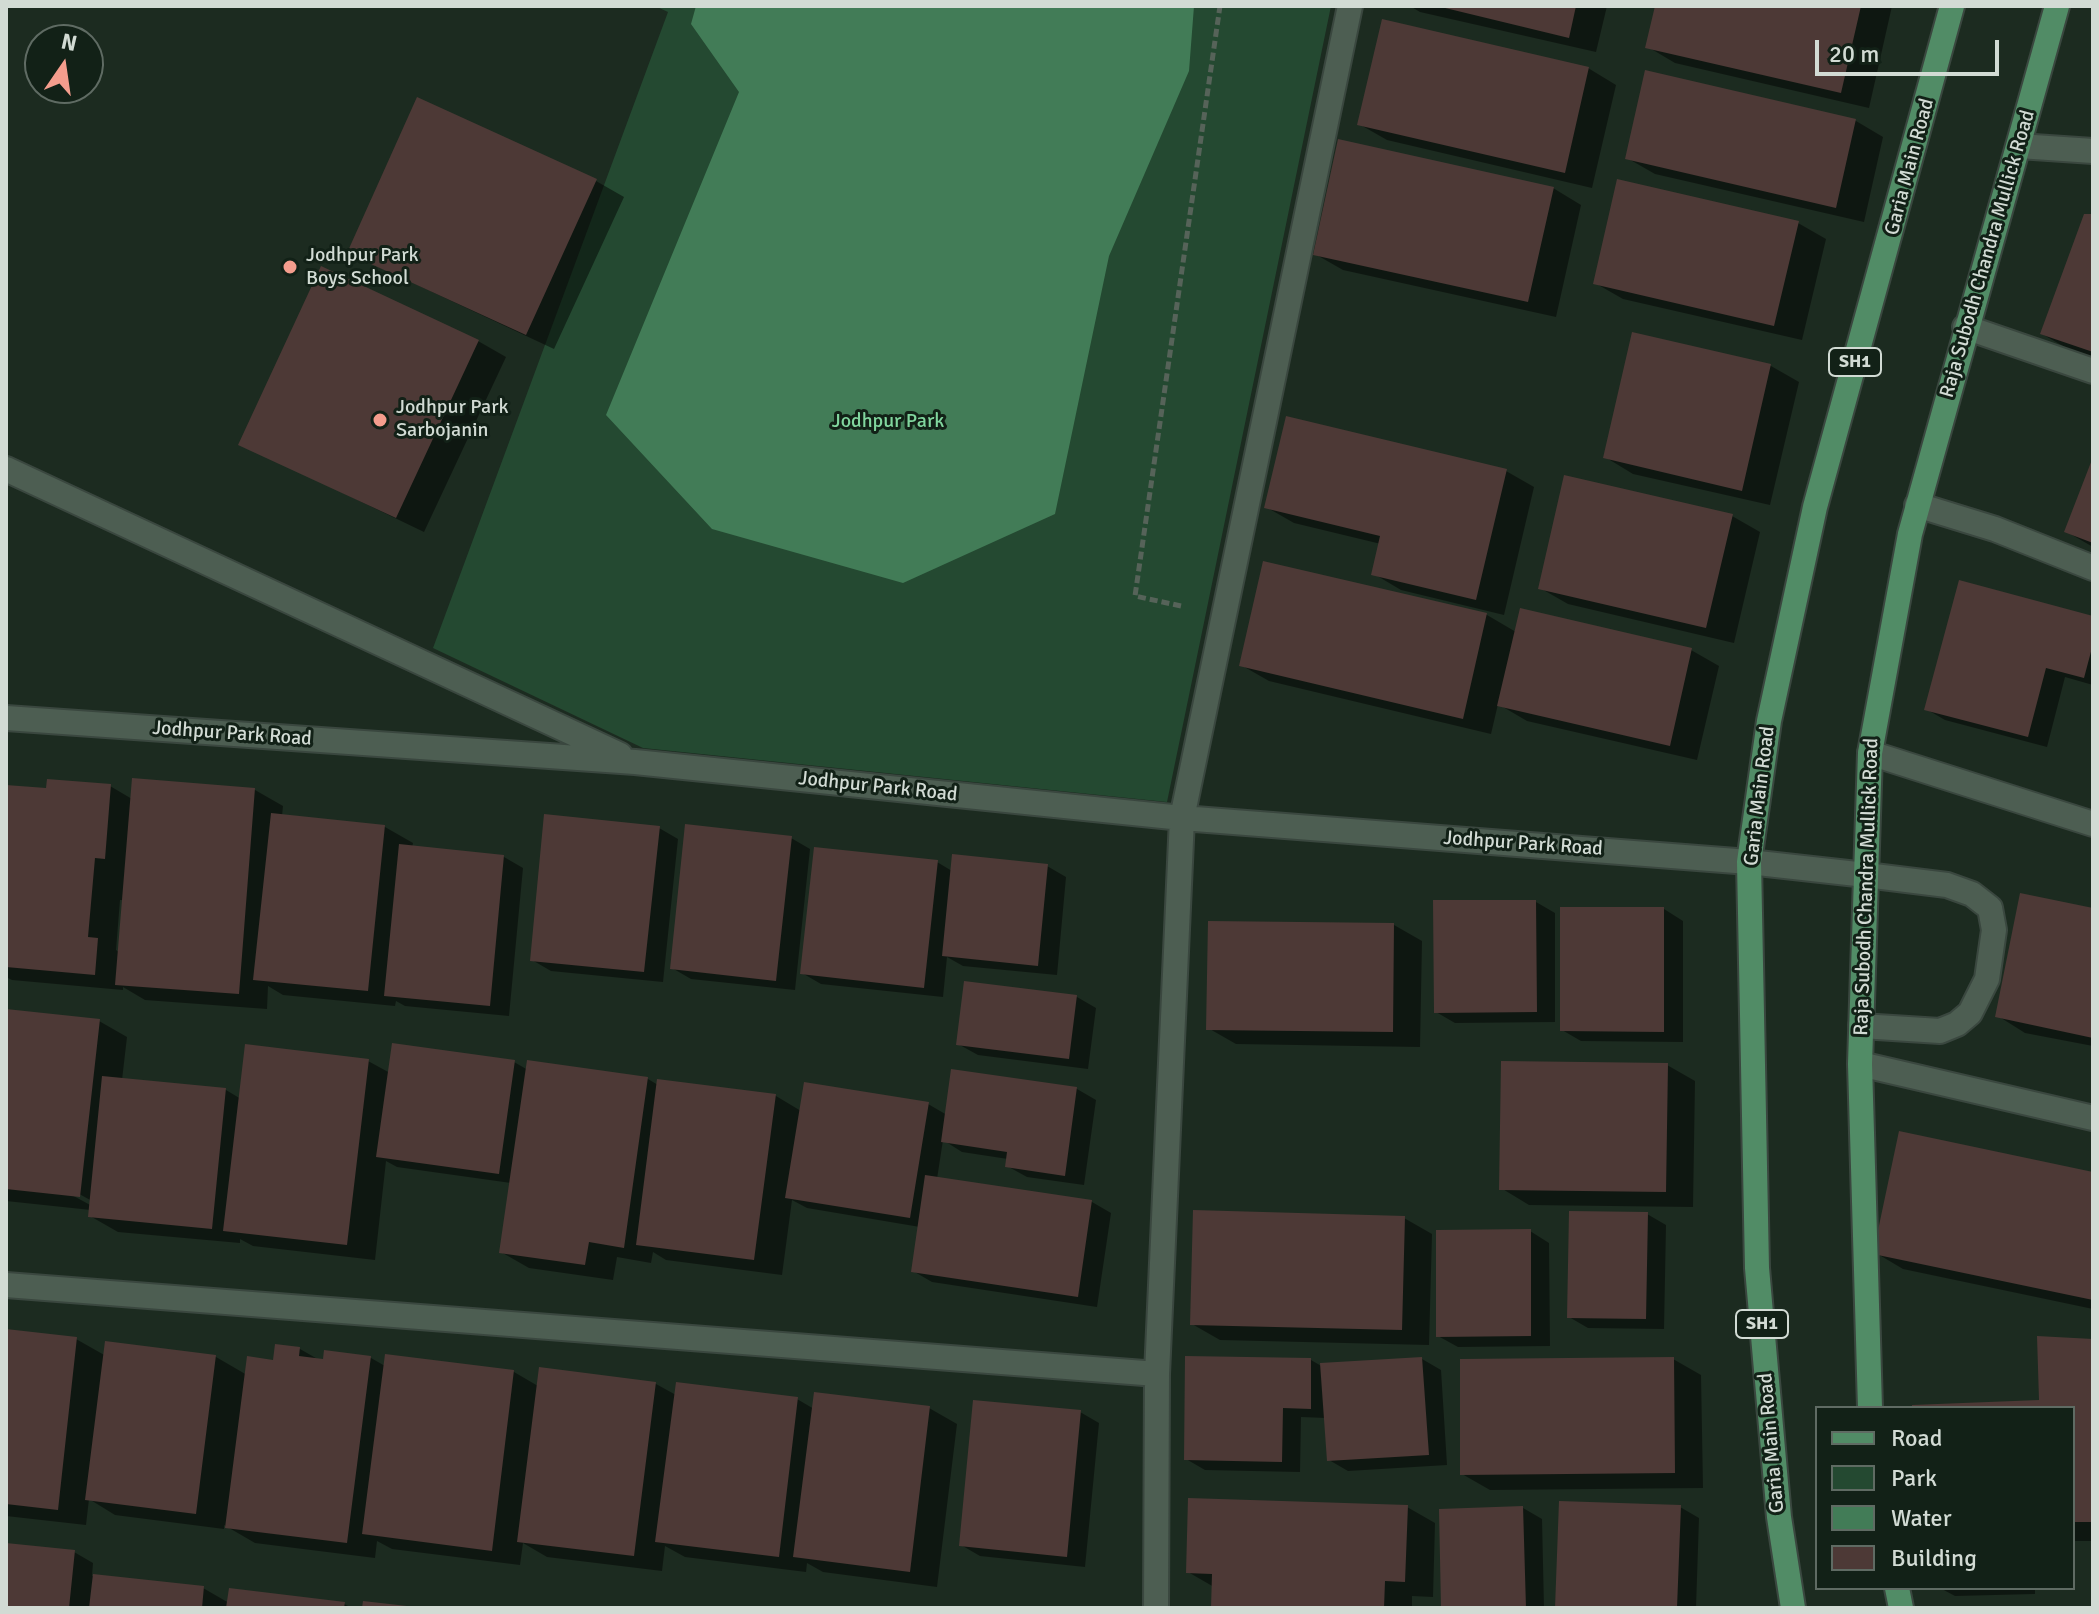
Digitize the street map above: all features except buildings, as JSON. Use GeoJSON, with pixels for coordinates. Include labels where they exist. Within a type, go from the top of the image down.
{"type":"FeatureCollection","features":[{"type":"Feature","properties":{"kind":"main road","name":"Garia Main Road"},"geometry":{"type":"LineString","coordinates":[[1793,1608],[1779,1517],[1757,1268],[1749,862],[1769,721],[1815,507],[1952,6]]}},
{"type":"Feature","properties":{"kind":"main road","name":"Raja Subodh Chandra Mullick Road"},"geometry":{"type":"LineString","coordinates":[[1870,1406],[1860,1064],[1870,753],[1917,505],[2057,6]]}},
{"type":"Feature","properties":{"kind":"street"},"geometry":{"type":"LineString","coordinates":[[1156,1608],[1157,1374],[1182,818],[1350,6]]}},
{"type":"Feature","properties":{"kind":"street"},"geometry":{"type":"LineString","coordinates":[[2019,146],[2093,151]]}},
{"type":"Feature","properties":{"kind":"street"},"geometry":{"type":"LineString","coordinates":[[1965,327],[2093,371]]}},
{"type":"Feature","properties":{"kind":"street"},"geometry":{"type":"LineString","coordinates":[[6,469],[635,762]]}},
{"type":"Feature","properties":{"kind":"street"},"geometry":{"type":"LineString","coordinates":[[1917,505],[1995,529],[2093,568]]}},
{"type":"Feature","properties":{"kind":"street","name":"Jodhpur Park Road"},"geometry":{"type":"LineString","coordinates":[[6,718],[635,762],[1182,818],[1749,862],[1947,885],[1972,894],[1990,908],[1994,930],[1987,979],[1970,1013],[1957,1024],[1940,1031],[1861,1026]]}},
{"type":"Feature","properties":{"kind":"street"},"geometry":{"type":"LineString","coordinates":[[1870,753],[2093,824]]}},
{"type":"Feature","properties":{"kind":"street"},"geometry":{"type":"LineString","coordinates":[[1860,1064],[2093,1118]]}},
{"type":"Feature","properties":{"kind":"street"},"geometry":{"type":"LineString","coordinates":[[6,1285],[1157,1374]]}},
{"type":"Feature","properties":{"kind":"path"},"geometry":{"type":"LineString","coordinates":[[1220,6],[1135,596],[1225,615]]}},
{"type":"Feature","properties":{"kind":"green space","name":"Jodhpur Park"},"geometry":{"type":"Polygon","coordinates":[[[655,6],[1331,6],[1167,802],[643,748],[433,648],[668,12],[655,6]]]}},
{"type":"Feature","properties":{"kind":"water"},"geometry":{"type":"Polygon","coordinates":[[[696,6],[1194,6],[1189,71],[1109,256],[1055,514],[903,583],[712,529],[606,415],[739,92],[691,24],[696,6]]]}},
{"type":"Feature","properties":{"kind":"place","name":"Jodhpur Park Boys School"},"geometry":{"type":"Point","coordinates":[290,267]}},
{"type":"Feature","properties":{"kind":"place","name":"Jodhpur Park Sarbojanin"},"geometry":{"type":"Point","coordinates":[380,420]}}]}
